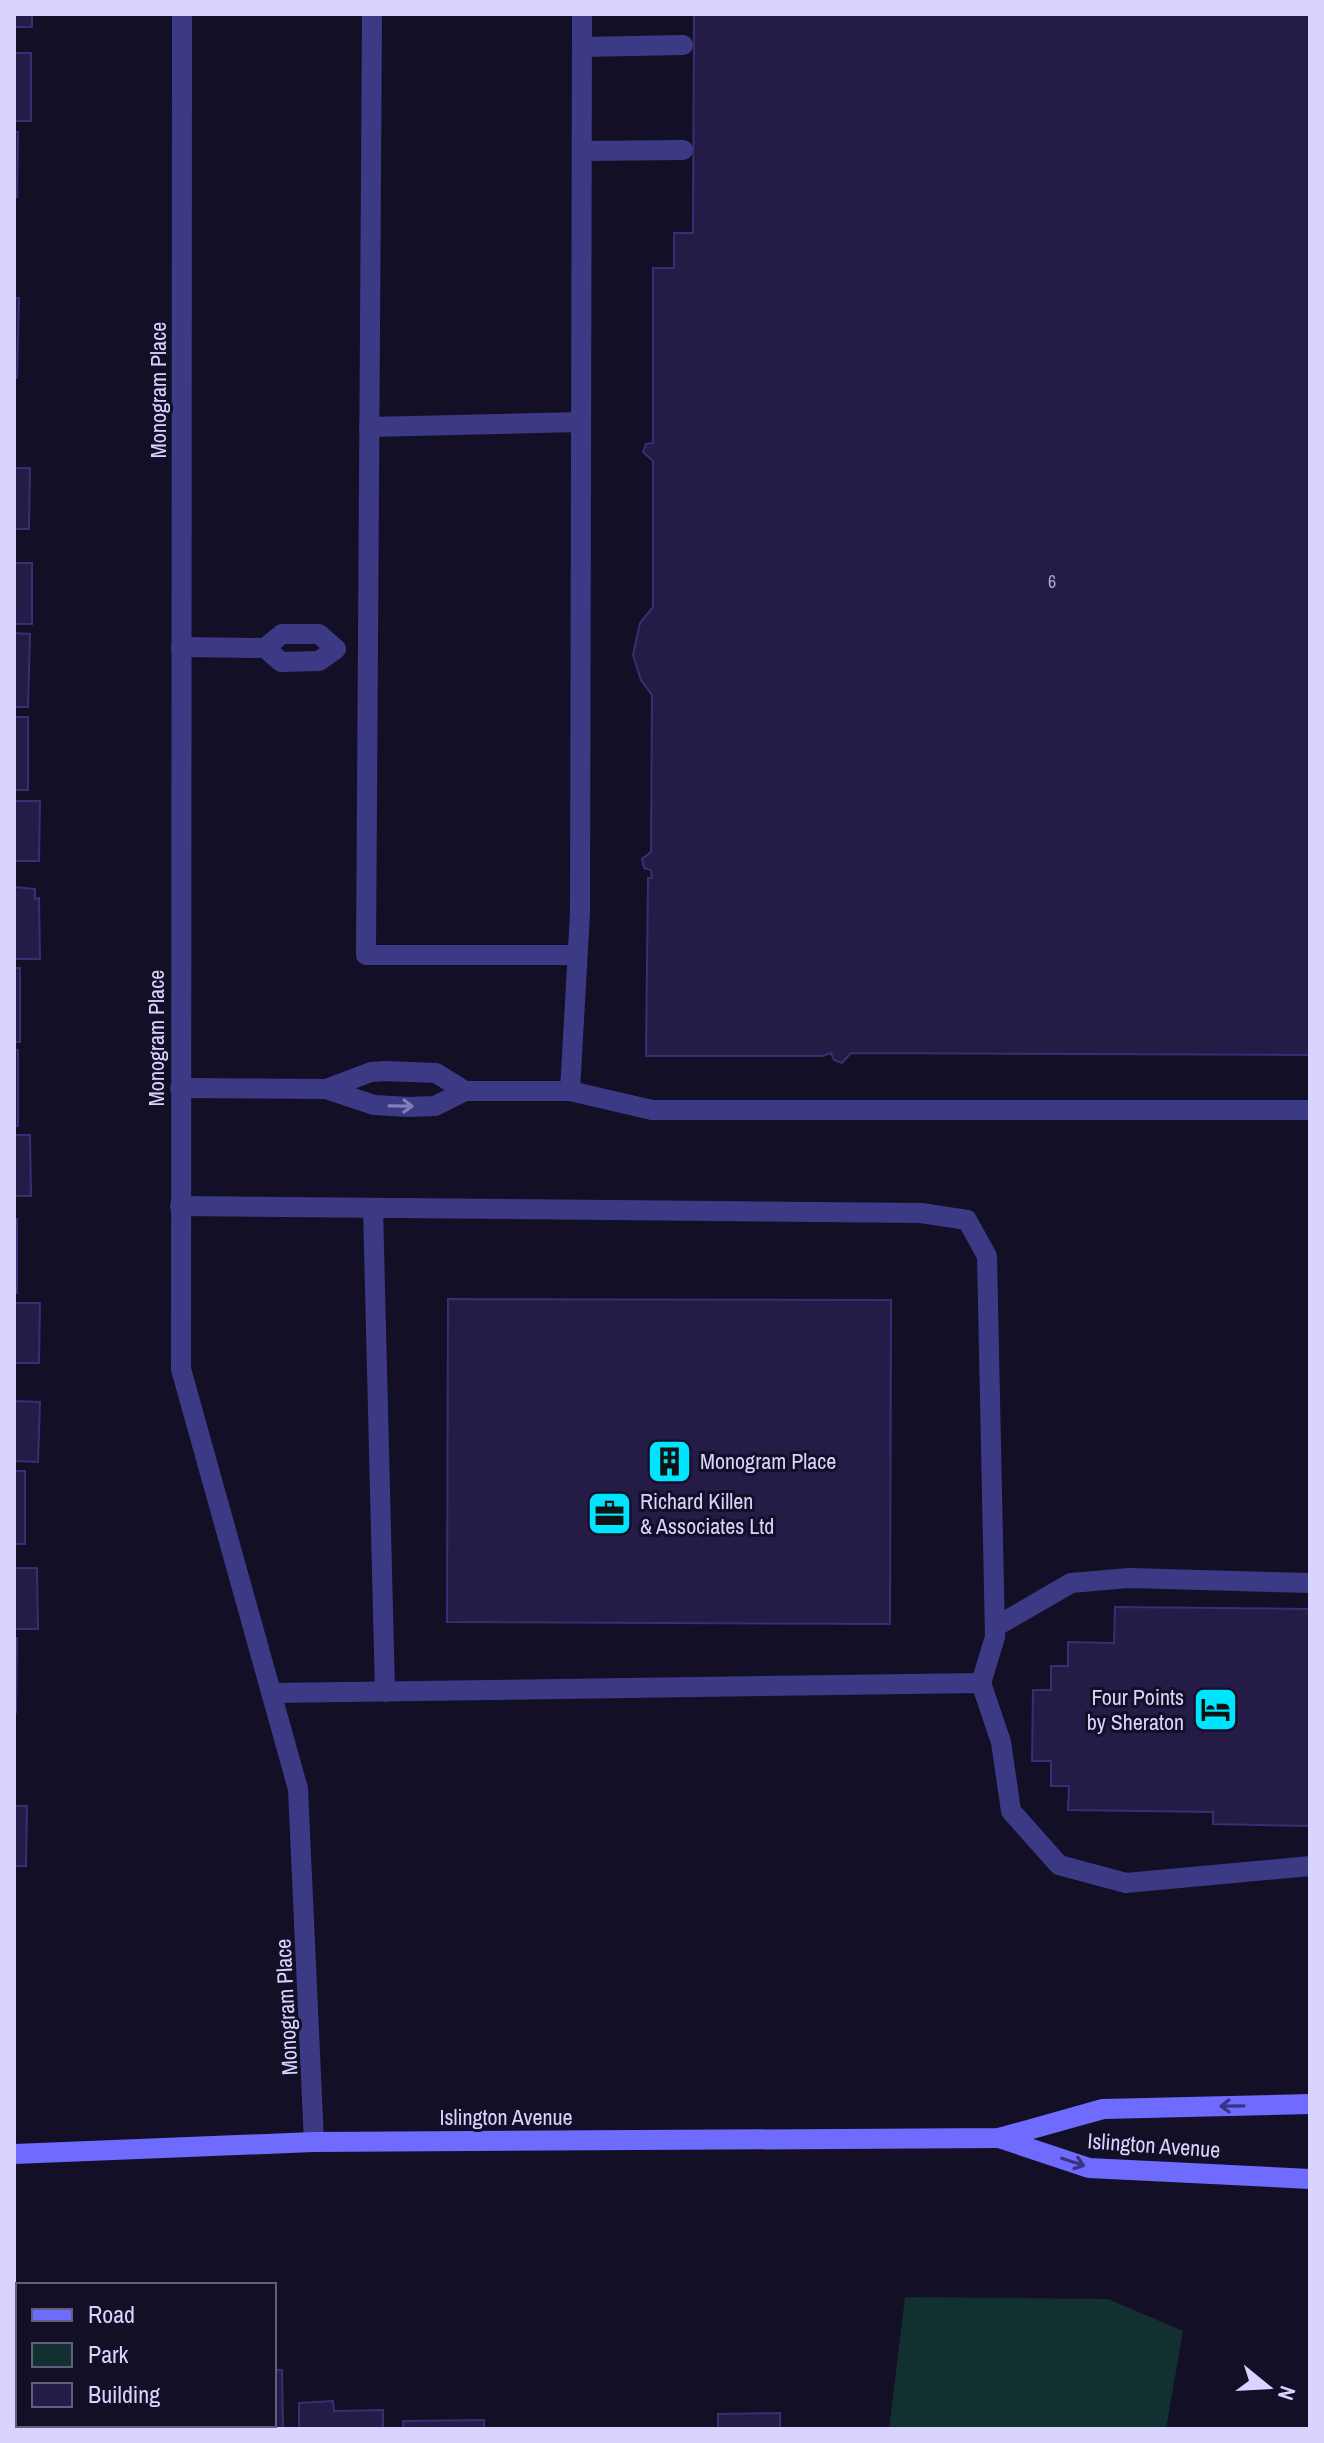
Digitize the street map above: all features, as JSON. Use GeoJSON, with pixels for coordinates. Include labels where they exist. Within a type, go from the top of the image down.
{"type":"FeatureCollection","features":[{"type":"Feature","properties":{"kind":"main road","name":"Islington Avenue"},"geometry":{"type":"LineString","coordinates":[[14,2154],[314,2142],[999,2138],[1103,2109],[1310,2104]]}},
{"type":"Feature","properties":{"kind":"main road","name":"Islington Avenue"},"geometry":{"type":"LineString","coordinates":[[999,2138],[1089,2168],[1310,2179]]}},
{"type":"Feature","properties":{"kind":"street","name":"Monogram Place"},"geometry":{"type":"LineString","coordinates":[[182,14],[181,1369],[298,1789],[314,2142]]}},
{"type":"Feature","properties":{"kind":"street"},"geometry":{"type":"LineString","coordinates":[[372,14],[366,955],[577,955]]}},
{"type":"Feature","properties":{"kind":"street"},"geometry":{"type":"LineString","coordinates":[[570,1091],[577,955],[582,14]]}},
{"type":"Feature","properties":{"kind":"street"},"geometry":{"type":"LineString","coordinates":[[582,47],[683,45]]}},
{"type":"Feature","properties":{"kind":"street"},"geometry":{"type":"LineString","coordinates":[[582,151],[683,150]]}},
{"type":"Feature","properties":{"kind":"street"},"geometry":{"type":"LineString","coordinates":[[369,427],[581,422]]}},
{"type":"Feature","properties":{"kind":"street"},"geometry":{"type":"LineString","coordinates":[[181,647],[265,648],[281,662],[319,661],[336,649],[368,649]]}},
{"type":"Feature","properties":{"kind":"street"},"geometry":{"type":"LineString","coordinates":[[326,1089],[371,1072],[385,1071],[436,1073],[465,1091]]}},
{"type":"Feature","properties":{"kind":"street"},"geometry":{"type":"LineString","coordinates":[[180,1088],[326,1089],[374,1105],[408,1107],[435,1106],[465,1091],[570,1091],[652,1110],[1310,1110]]}},
{"type":"Feature","properties":{"kind":"street"},"geometry":{"type":"LineString","coordinates":[[180,1206],[921,1213],[967,1220],[987,1256],[995,1627],[981,1683],[1001,1742],[1011,1811],[1059,1865],[1126,1883],[1310,1866]]}},
{"type":"Feature","properties":{"kind":"street"},"geometry":{"type":"LineString","coordinates":[[373,1208],[385,1692]]}},
{"type":"Feature","properties":{"kind":"street"},"geometry":{"type":"LineString","coordinates":[[995,1627],[1071,1583],[1129,1578],[1310,1583]]}},
{"type":"Feature","properties":{"kind":"street"},"geometry":{"type":"LineString","coordinates":[[272,1693],[981,1683]]}},
{"type":"Feature","properties":{"kind":"green space"},"geometry":{"type":"Polygon","coordinates":[[[905,2297],[1108,2299],[1183,2331],[1166,2429],[889,2429],[905,2297]]]}},
{"type":"Feature","properties":{"kind":"building"},"geometry":{"type":"Polygon","coordinates":[[[14,14],[32,14],[32,27],[14,27],[14,14]]]}},
{"type":"Feature","properties":{"kind":"building"},"geometry":{"type":"Polygon","coordinates":[[[694,14],[1310,14],[1310,1055],[851,1053],[842,1063],[834,1060],[831,1053],[822,1056],[646,1056],[648,878],[652,878],[651,870],[644,868],[642,859],[651,852],[652,695],[641,680],[633,655],[640,623],[653,607],[653,461],[643,452],[646,444],[653,443],[653,268],[674,268],[674,233],[693,233],[694,14]]]}},
{"type":"Feature","properties":{"kind":"building"},"geometry":{"type":"Polygon","coordinates":[[[14,53],[31,53],[31,121],[14,121],[14,53]]]}},
{"type":"Feature","properties":{"kind":"building"},"geometry":{"type":"Polygon","coordinates":[[[14,132],[18,132],[17,197],[14,197],[14,132]]]}},
{"type":"Feature","properties":{"kind":"building"},"geometry":{"type":"Polygon","coordinates":[[[14,298],[19,298],[17,378],[14,378],[14,298]]]}},
{"type":"Feature","properties":{"kind":"building"},"geometry":{"type":"Polygon","coordinates":[[[14,468],[30,468],[29,529],[14,529],[14,468]]]}},
{"type":"Feature","properties":{"kind":"building"},"geometry":{"type":"Polygon","coordinates":[[[14,563],[32,563],[32,624],[14,624],[14,563]]]}},
{"type":"Feature","properties":{"kind":"building"},"geometry":{"type":"Polygon","coordinates":[[[14,633],[30,634],[28,707],[14,707],[14,633]]]}},
{"type":"Feature","properties":{"kind":"building"},"geometry":{"type":"Polygon","coordinates":[[[14,717],[28,717],[28,790],[14,790],[14,717]]]}},
{"type":"Feature","properties":{"kind":"building"},"geometry":{"type":"Polygon","coordinates":[[[14,801],[40,801],[39,861],[14,861],[14,801]]]}},
{"type":"Feature","properties":{"kind":"building"},"geometry":{"type":"Polygon","coordinates":[[[14,887],[35,889],[35,899],[39,898],[40,959],[14,959],[14,887]]]}},
{"type":"Feature","properties":{"kind":"building"},"geometry":{"type":"Polygon","coordinates":[[[14,968],[20,968],[20,1042],[14,1042],[14,968]]]}},
{"type":"Feature","properties":{"kind":"building"},"geometry":{"type":"Polygon","coordinates":[[[14,1050],[18,1050],[18,1126],[14,1126],[14,1050]]]}},
{"type":"Feature","properties":{"kind":"building"},"geometry":{"type":"Polygon","coordinates":[[[14,1135],[30,1135],[31,1196],[14,1196],[14,1135]]]}},
{"type":"Feature","properties":{"kind":"building"},"geometry":{"type":"Polygon","coordinates":[[[14,1219],[17,1219],[17,1293],[14,1293],[14,1219]]]}},
{"type":"Feature","properties":{"kind":"building","name":"Monogram Place"},"geometry":{"type":"Polygon","coordinates":[[[448,1299],[891,1300],[890,1624],[447,1622],[448,1299]]]}},
{"type":"Feature","properties":{"kind":"building"},"geometry":{"type":"Polygon","coordinates":[[[14,1303],[40,1303],[39,1363],[14,1363],[14,1303]]]}},
{"type":"Feature","properties":{"kind":"building"},"geometry":{"type":"Polygon","coordinates":[[[14,1401],[40,1402],[38,1462],[14,1461],[14,1401]]]}},
{"type":"Feature","properties":{"kind":"building"},"geometry":{"type":"Polygon","coordinates":[[[14,1471],[25,1471],[25,1544],[14,1544],[14,1471]]]}},
{"type":"Feature","properties":{"kind":"building"},"geometry":{"type":"Polygon","coordinates":[[[14,1568],[37,1568],[38,1629],[14,1629],[14,1568]]]}},
{"type":"Feature","properties":{"kind":"building"},"geometry":{"type":"Polygon","coordinates":[[[1115,1607],[1310,1609],[1309,1826],[1213,1824],[1213,1812],[1068,1810],[1069,1786],[1051,1786],[1051,1761],[1032,1761],[1033,1690],[1051,1690],[1051,1666],[1068,1666],[1068,1642],[1114,1643],[1115,1607]]]}},
{"type":"Feature","properties":{"kind":"building"},"geometry":{"type":"Polygon","coordinates":[[[14,1638],[17,1638],[16,1712],[14,1712],[14,1638]]]}},
{"type":"Feature","properties":{"kind":"building"},"geometry":{"type":"Polygon","coordinates":[[[14,1806],[27,1806],[26,1866],[14,1866],[14,1806]]]}},
{"type":"Feature","properties":{"kind":"building"},"geometry":{"type":"Polygon","coordinates":[[[276,2370],[282,2370],[283,2429],[201,2429],[276,2427],[276,2370]]]}},
{"type":"Feature","properties":{"kind":"building"},"geometry":{"type":"Polygon","coordinates":[[[333,2401],[334,2411],[383,2410],[383,2429],[299,2429],[299,2403],[333,2401]]]}},
{"type":"Feature","properties":{"kind":"building"},"geometry":{"type":"Polygon","coordinates":[[[780,2413],[780,2429],[718,2429],[718,2414],[780,2413]]]}},
{"type":"Feature","properties":{"kind":"building"},"geometry":{"type":"Polygon","coordinates":[[[484,2420],[484,2429],[403,2429],[403,2421],[484,2420]]]}},
{"type":"Feature","properties":{"kind":"building"},"geometry":{"type":"Polygon","coordinates":[[[21,2427],[84,2427],[84,2429],[21,2427]]]}},
{"type":"Feature","properties":{"kind":"building"},"geometry":{"type":"Polygon","coordinates":[[[184,2427],[184,2429],[100,2429],[184,2427]]]}},
{"type":"Feature","properties":{"kind":"place","name":"Monogram Place"},"geometry":{"type":"Point","coordinates":[669,1461]}},
{"type":"Feature","properties":{"kind":"place","name":"Richard Killen & Associates Ltd"},"geometry":{"type":"Point","coordinates":[609,1514]}},
{"type":"Feature","properties":{"kind":"place","name":"Four Points by Sheraton"},"geometry":{"type":"Point","coordinates":[1215,1710]}}]}
